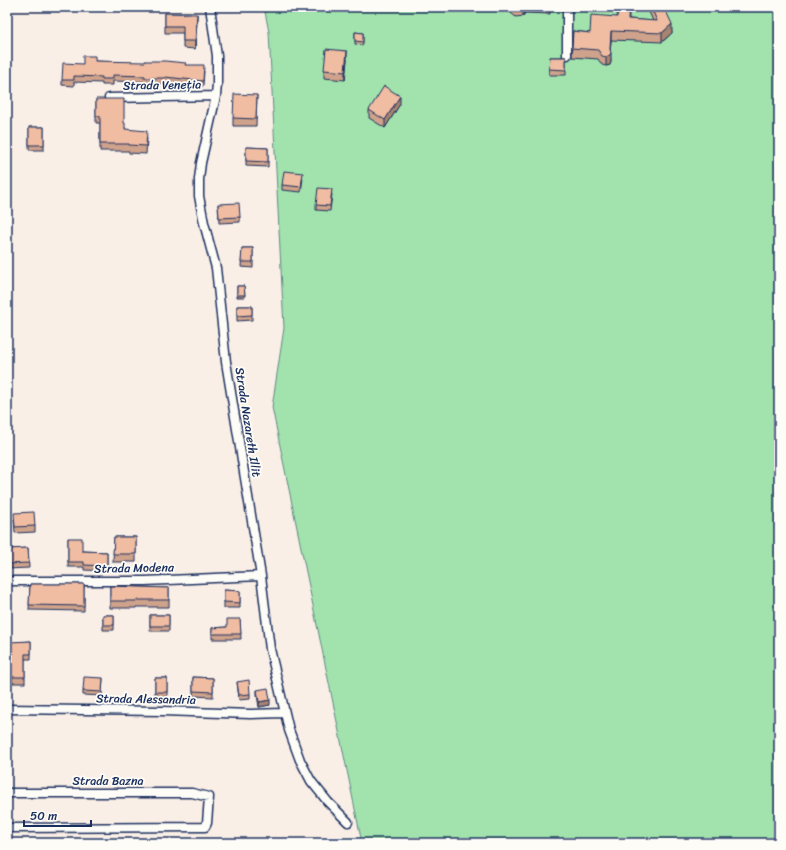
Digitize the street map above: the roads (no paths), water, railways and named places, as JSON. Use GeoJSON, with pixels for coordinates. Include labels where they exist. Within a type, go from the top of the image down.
{"type":"FeatureCollection","features":[{"type":"Feature","properties":{"kind":"street","name":"Strada Nazareth Illit"},"geometry":{"type":"LineString","coordinates":[[210,7],[217,56],[217,84],[216,96],[201,164],[199,196],[204,223],[216,268],[226,362],[261,576],[270,649],[288,730],[300,760],[311,782],[348,822]]}},
{"type":"Feature","properties":{"kind":"street"},"geometry":{"type":"LineString","coordinates":[[567,7],[567,55]]}},
{"type":"Feature","properties":{"kind":"street","name":"Strada Veneția"},"geometry":{"type":"LineString","coordinates":[[109,98],[216,96]]}},
{"type":"Feature","properties":{"kind":"street","name":"Strada Modena"},"geometry":{"type":"LineString","coordinates":[[7,581],[145,581],[261,576]]}},
{"type":"Feature","properties":{"kind":"street","name":"Strada Alessandria"},"geometry":{"type":"LineString","coordinates":[[7,709],[163,711],[250,714],[284,713]]}},
{"type":"Feature","properties":{"kind":"street","name":"Strada Bazna"},"geometry":{"type":"LineString","coordinates":[[7,793],[192,793],[209,797],[207,823],[204,827],[7,828]]}}]}
